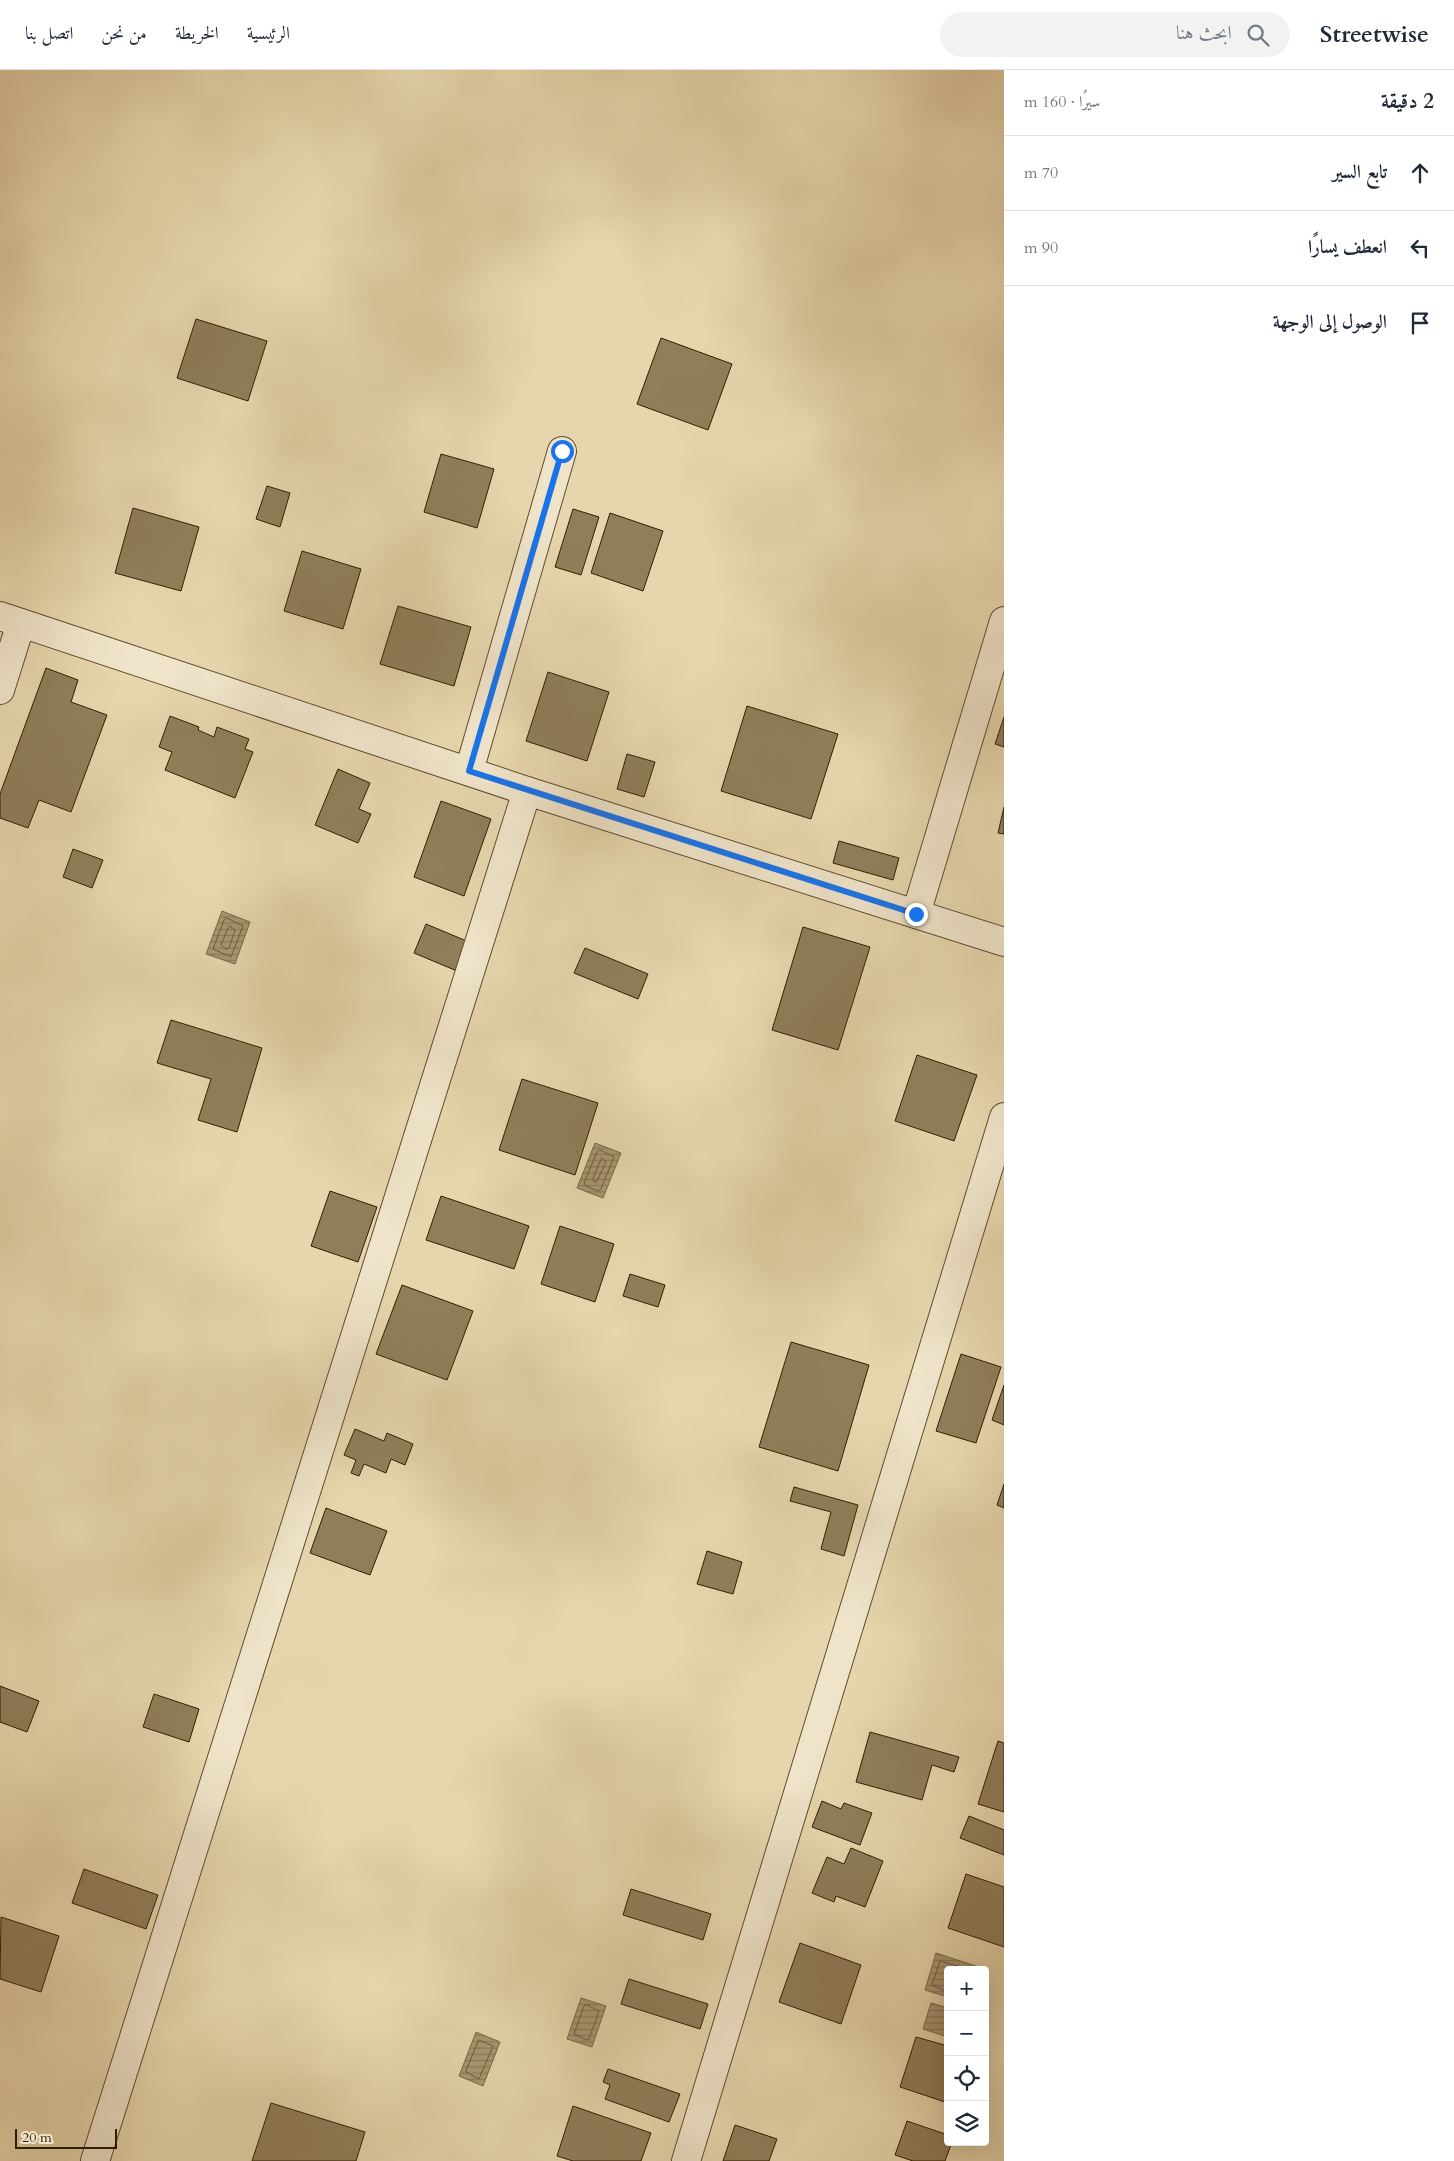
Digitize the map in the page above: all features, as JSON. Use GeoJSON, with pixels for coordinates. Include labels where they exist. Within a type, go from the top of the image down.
{"type":"FeatureCollection","features":[{"type":"Feature","properties":{"kind":"street"},"geometry":{"type":"LineString","coordinates":[[469,771],[562,451]]}},
{"type":"Feature","properties":{"kind":"street"},"geometry":{"type":"LineString","coordinates":[[0,690],[11,620],[527,791],[1004,942]]}},
{"type":"Feature","properties":{"kind":"street"},"geometry":{"type":"LineString","coordinates":[[916,914],[1004,621]]}},
{"type":"Feature","properties":{"kind":"street"},"geometry":{"type":"LineString","coordinates":[[95,2161],[527,791]]}},
{"type":"Feature","properties":{"kind":"street"},"geometry":{"type":"LineString","coordinates":[[686,2161],[1004,1117]]}},
{"type":"Feature","properties":{"kind":"water"},"geometry":{"type":"Polygon","coordinates":[[[222,911],[250,922],[235,964],[206,954],[222,911]]]}},
{"type":"Feature","properties":{"kind":"water"},"geometry":{"type":"Polygon","coordinates":[[[595,1143],[621,1153],[603,1198],[577,1188],[595,1143]]]}},
{"type":"Feature","properties":{"kind":"water"},"geometry":{"type":"Polygon","coordinates":[[[936,1953],[976,1966],[944,1966],[944,1996],[925,1990],[936,1953]]]}},
{"type":"Feature","properties":{"kind":"water"},"geometry":{"type":"Polygon","coordinates":[[[581,1998],[606,2006],[592,2047],[567,2039],[581,1998]]]}},
{"type":"Feature","properties":{"kind":"water"},"geometry":{"type":"Polygon","coordinates":[[[931,2003],[944,2007],[944,2036],[923,2029],[931,2003]]]}},
{"type":"Feature","properties":{"kind":"water"},"geometry":{"type":"Polygon","coordinates":[[[476,2032],[500,2042],[483,2086],[459,2076],[476,2032]]]}},
{"type":"Feature","properties":{"kind":"building"},"geometry":{"type":"Polygon","coordinates":[[[196,319],[267,341],[248,401],[177,378],[196,319]]]}},
{"type":"Feature","properties":{"kind":"building"},"geometry":{"type":"Polygon","coordinates":[[[661,338],[732,364],[708,430],[637,404],[661,338]]]}},
{"type":"Feature","properties":{"kind":"building"},"geometry":{"type":"Polygon","coordinates":[[[441,454],[494,469],[477,528],[424,512],[441,454]]]}},
{"type":"Feature","properties":{"kind":"building"},"geometry":{"type":"Polygon","coordinates":[[[267,486],[290,493],[280,527],[256,519],[267,486]]]}},
{"type":"Feature","properties":{"kind":"building"},"geometry":{"type":"Polygon","coordinates":[[[133,508],[199,527],[181,591],[115,573],[133,508]]]}},
{"type":"Feature","properties":{"kind":"building"},"geometry":{"type":"Polygon","coordinates":[[[573,509],[599,517],[581,575],[555,567],[573,509]]]}},
{"type":"Feature","properties":{"kind":"building"},"geometry":{"type":"Polygon","coordinates":[[[610,513],[663,531],[643,591],[591,573],[610,513]]]}},
{"type":"Feature","properties":{"kind":"building"},"geometry":{"type":"Polygon","coordinates":[[[302,551],[361,569],[343,629],[284,611],[302,551]]]}},
{"type":"Feature","properties":{"kind":"building"},"geometry":{"type":"Polygon","coordinates":[[[398,606],[471,627],[454,686],[380,664],[398,606]]]}},
{"type":"Feature","properties":{"kind":"building"},"geometry":{"type":"Polygon","coordinates":[[[46,668],[78,680],[71,702],[107,715],[71,812],[39,800],[28,828],[0,818],[0,794],[46,668]]]}},
{"type":"Feature","properties":{"kind":"building"},"geometry":{"type":"Polygon","coordinates":[[[548,672],[609,692],[587,761],[526,741],[548,672]]]}},
{"type":"Feature","properties":{"kind":"building"},"geometry":{"type":"Polygon","coordinates":[[[747,706],[838,734],[811,819],[721,791],[747,706]]]}},
{"type":"Feature","properties":{"kind":"building"},"geometry":{"type":"Polygon","coordinates":[[[170,716],[199,727],[198,730],[214,737],[217,727],[249,739],[245,749],[253,752],[235,798],[165,770],[172,752],[159,747],[170,716]]]}},
{"type":"Feature","properties":{"kind":"building"},"geometry":{"type":"Polygon","coordinates":[[[1004,717],[1004,747],[995,744],[1004,717]]]}},
{"type":"Feature","properties":{"kind":"building"},"geometry":{"type":"Polygon","coordinates":[[[627,754],[655,762],[644,797],[617,789],[627,754]]]}},
{"type":"Feature","properties":{"kind":"building"},"geometry":{"type":"Polygon","coordinates":[[[338,769],[370,783],[359,809],[371,814],[358,843],[315,825],[338,769]]]}},
{"type":"Feature","properties":{"kind":"building"},"geometry":{"type":"Polygon","coordinates":[[[441,801],[491,819],[464,896],[414,877],[441,801]]]}},
{"type":"Feature","properties":{"kind":"building"},"geometry":{"type":"Polygon","coordinates":[[[1004,807],[1004,834],[998,833],[1004,807]]]}},
{"type":"Feature","properties":{"kind":"building"},"geometry":{"type":"Polygon","coordinates":[[[839,841],[899,858],[893,880],[833,863],[839,841]]]}},
{"type":"Feature","properties":{"kind":"building"},"geometry":{"type":"Polygon","coordinates":[[[73,849],[103,860],[92,888],[63,877],[73,849]]]}},
{"type":"Feature","properties":{"kind":"building"},"geometry":{"type":"Polygon","coordinates":[[[426,924],[469,942],[457,971],[414,953],[426,924]]]}},
{"type":"Feature","properties":{"kind":"building"},"geometry":{"type":"Polygon","coordinates":[[[803,927],[870,947],[838,1050],[772,1030],[803,927]]]}},
{"type":"Feature","properties":{"kind":"building"},"geometry":{"type":"Polygon","coordinates":[[[585,948],[648,974],[638,999],[574,973],[585,948]]]}},
{"type":"Feature","properties":{"kind":"building"},"geometry":{"type":"Polygon","coordinates":[[[171,1020],[262,1048],[237,1132],[198,1120],[211,1079],[157,1063],[171,1020]]]}},
{"type":"Feature","properties":{"kind":"building"},"geometry":{"type":"Polygon","coordinates":[[[917,1055],[977,1075],[954,1141],[895,1121],[917,1055]]]}},
{"type":"Feature","properties":{"kind":"building"},"geometry":{"type":"Polygon","coordinates":[[[522,1079],[598,1103],[575,1175],[499,1150],[522,1079]]]}},
{"type":"Feature","properties":{"kind":"building"},"geometry":{"type":"Polygon","coordinates":[[[330,1191],[377,1207],[358,1262],[311,1246],[330,1191]]]}},
{"type":"Feature","properties":{"kind":"building"},"geometry":{"type":"Polygon","coordinates":[[[441,1196],[529,1226],[514,1269],[426,1240],[441,1196]]]}},
{"type":"Feature","properties":{"kind":"building"},"geometry":{"type":"Polygon","coordinates":[[[560,1226],[614,1244],[595,1302],[541,1284],[560,1226]]]}},
{"type":"Feature","properties":{"kind":"building"},"geometry":{"type":"Polygon","coordinates":[[[630,1274],[665,1285],[658,1307],[623,1296],[630,1274]]]}},
{"type":"Feature","properties":{"kind":"building"},"geometry":{"type":"Polygon","coordinates":[[[402,1285],[473,1311],[447,1380],[376,1354],[402,1285]]]}},
{"type":"Feature","properties":{"kind":"building"},"geometry":{"type":"Polygon","coordinates":[[[791,1342],[869,1365],[838,1471],[759,1447],[791,1342]]]}},
{"type":"Feature","properties":{"kind":"building"},"geometry":{"type":"Polygon","coordinates":[[[961,1354],[1001,1367],[976,1443],[936,1431],[961,1354]]]}},
{"type":"Feature","properties":{"kind":"building"},"geometry":{"type":"Polygon","coordinates":[[[1004,1385],[1004,1425],[992,1420],[1004,1385]]]}},
{"type":"Feature","properties":{"kind":"building"},"geometry":{"type":"Polygon","coordinates":[[[355,1429],[384,1441],[387,1433],[413,1444],[405,1465],[391,1459],[386,1473],[364,1464],[359,1476],[351,1473],[356,1460],[344,1455],[355,1429]]]}},
{"type":"Feature","properties":{"kind":"building"},"geometry":{"type":"Polygon","coordinates":[[[1004,1484],[1004,1508],[997,1505],[1004,1484]]]}},
{"type":"Feature","properties":{"kind":"building"},"geometry":{"type":"Polygon","coordinates":[[[794,1487],[858,1505],[844,1556],[821,1549],[831,1512],[790,1501],[794,1487]]]}},
{"type":"Feature","properties":{"kind":"building"},"geometry":{"type":"Polygon","coordinates":[[[326,1508],[387,1531],[370,1575],[310,1553],[326,1508]]]}},
{"type":"Feature","properties":{"kind":"building"},"geometry":{"type":"Polygon","coordinates":[[[707,1551],[742,1562],[733,1594],[697,1584],[707,1551]]]}},
{"type":"Feature","properties":{"kind":"building"},"geometry":{"type":"Polygon","coordinates":[[[0,1686],[39,1701],[27,1732],[0,1722],[0,1686]]]}},
{"type":"Feature","properties":{"kind":"building"},"geometry":{"type":"Polygon","coordinates":[[[154,1694],[199,1709],[189,1742],[143,1727],[154,1694]]]}},
{"type":"Feature","properties":{"kind":"building"},"geometry":{"type":"Polygon","coordinates":[[[870,1732],[959,1757],[954,1772],[932,1765],[922,1800],[856,1782],[870,1732]]]}},
{"type":"Feature","properties":{"kind":"building"},"geometry":{"type":"Polygon","coordinates":[[[998,1741],[1004,1743],[1004,1812],[978,1804],[998,1741]]]}},
{"type":"Feature","properties":{"kind":"building"},"geometry":{"type":"Polygon","coordinates":[[[822,1801],[841,1809],[844,1803],[872,1813],[860,1845],[812,1827],[822,1801]]]}},
{"type":"Feature","properties":{"kind":"building"},"geometry":{"type":"Polygon","coordinates":[[[969,1816],[1004,1830],[1004,1855],[960,1838],[969,1816]]]}},
{"type":"Feature","properties":{"kind":"building"},"geometry":{"type":"Polygon","coordinates":[[[851,1848],[883,1861],[865,1907],[836,1896],[834,1902],[812,1893],[827,1857],[844,1864],[851,1848]]]}},
{"type":"Feature","properties":{"kind":"building"},"geometry":{"type":"Polygon","coordinates":[[[84,1869],[158,1895],[146,1929],[72,1903],[84,1869]]]}},
{"type":"Feature","properties":{"kind":"building"},"geometry":{"type":"Polygon","coordinates":[[[966,1874],[1004,1887],[1004,1947],[948,1928],[966,1874]]]}},
{"type":"Feature","properties":{"kind":"building"},"geometry":{"type":"Polygon","coordinates":[[[631,1889],[711,1914],[703,1940],[623,1915],[631,1889]]]}},
{"type":"Feature","properties":{"kind":"building"},"geometry":{"type":"Polygon","coordinates":[[[1,1917],[59,1936],[41,1992],[0,1979],[1,1917]]]}},
{"type":"Feature","properties":{"kind":"building"},"geometry":{"type":"Polygon","coordinates":[[[800,1943],[861,1965],[841,2024],[779,2002],[800,1943]]]}},
{"type":"Feature","properties":{"kind":"building"},"geometry":{"type":"Polygon","coordinates":[[[629,1979],[708,2004],[700,2029],[621,2004],[629,1979]]]}},
{"type":"Feature","properties":{"kind":"building"},"geometry":{"type":"Polygon","coordinates":[[[916,2037],[944,2045],[944,2102],[900,2087],[916,2037]]]}},
{"type":"Feature","properties":{"kind":"building"},"geometry":{"type":"Polygon","coordinates":[[[608,2069],[680,2094],[669,2122],[605,2099],[610,2085],[603,2082],[608,2069]]]}},
{"type":"Feature","properties":{"kind":"building"},"geometry":{"type":"Polygon","coordinates":[[[271,2103],[365,2132],[356,2161],[252,2161],[271,2103]]]}},
{"type":"Feature","properties":{"kind":"building"},"geometry":{"type":"Polygon","coordinates":[[[573,2106],[651,2133],[641,2161],[573,2161],[557,2156],[573,2106]]]}},
{"type":"Feature","properties":{"kind":"building"},"geometry":{"type":"Polygon","coordinates":[[[907,2121],[944,2134],[944,2146],[951,2146],[945,2161],[913,2161],[895,2155],[907,2121]]]}},
{"type":"Feature","properties":{"kind":"building"},"geometry":{"type":"Polygon","coordinates":[[[735,2125],[777,2139],[769,2161],[723,2161],[735,2125]]]}},
{"type":"Feature","properties":{"kind":"route"},"geometry":{"type":"LineString","coordinates":[[562,451],[469,771],[916,914]]}}]}
